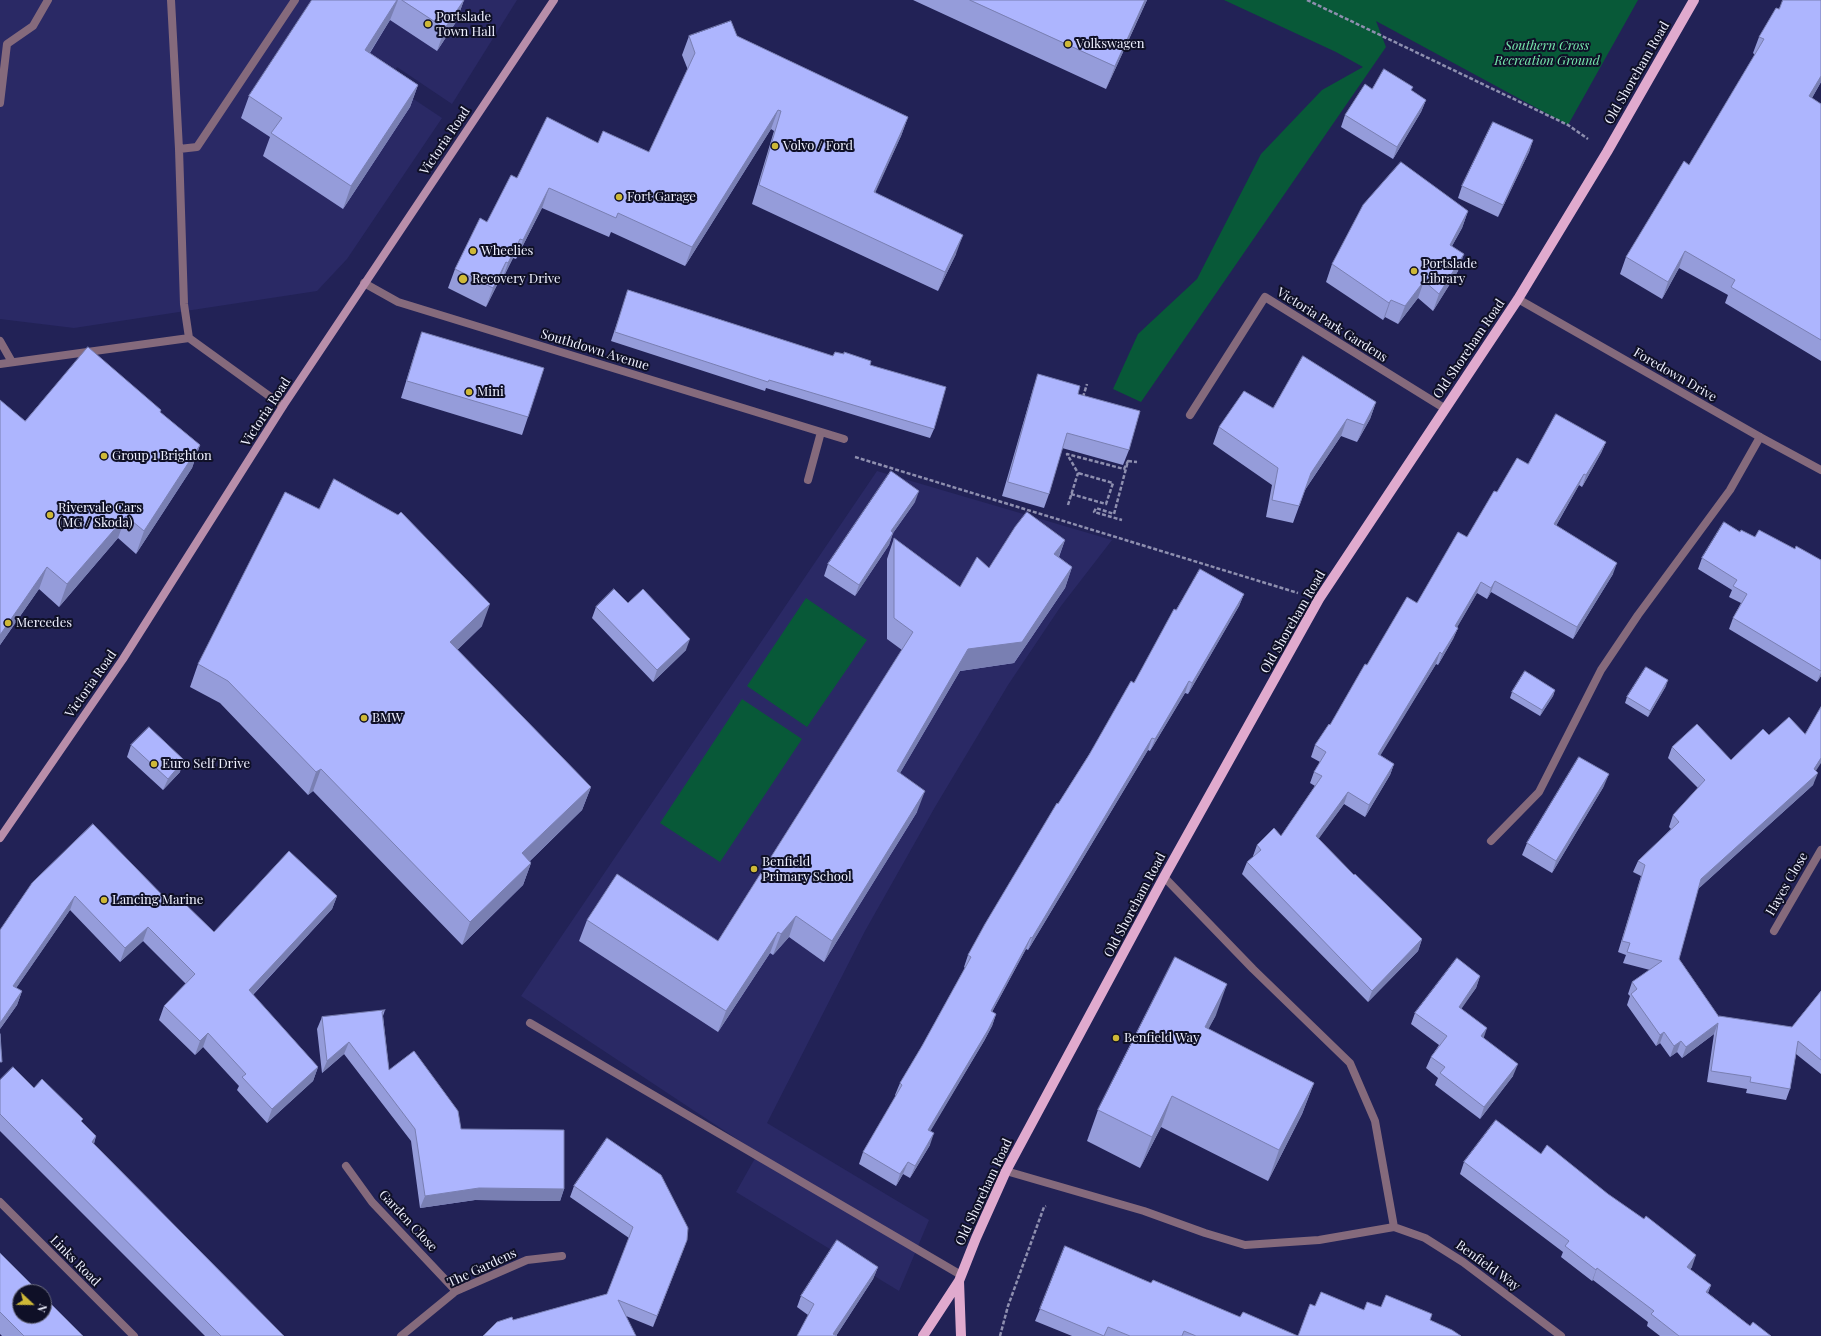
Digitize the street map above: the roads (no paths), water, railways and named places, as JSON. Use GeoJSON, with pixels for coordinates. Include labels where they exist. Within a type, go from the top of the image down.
{"type":"FeatureCollection","features":[{"type":"Feature","properties":{"kind":"main road","name":"Victoria Road"},"geometry":{"type":"LineString","coordinates":[[0,838],[123,659],[283,406],[554,0]]}},
{"type":"Feature","properties":{"kind":"main road","name":"Old Shoreham Road"},"geometry":{"type":"LineString","coordinates":[[923,1336],[960,1278],[1006,1171],[1164,877],[1319,599],[1444,408],[1518,299],[1607,152],[1694,0]]}},
{"type":"Feature","properties":{"kind":"main road","name":"Old Shoreham Road"},"geometry":{"type":"LineString","coordinates":[[960,1278],[961,1336]]}},
{"type":"Feature","properties":{"kind":"street"},"geometry":{"type":"LineString","coordinates":[[0,102],[7,44],[33,26],[48,0]]}},
{"type":"Feature","properties":{"kind":"street"},"geometry":{"type":"LineString","coordinates":[[171,0],[179,149],[184,304],[188,338]]}},
{"type":"Feature","properties":{"kind":"street"},"geometry":{"type":"LineString","coordinates":[[179,149],[197,147],[295,0]]}},
{"type":"Feature","properties":{"kind":"street","name":"Southdown Avenue"},"geometry":{"type":"LineString","coordinates":[[364,284],[398,302],[844,439]]}},
{"type":"Feature","properties":{"kind":"street","name":"Victoria Park Gardens"},"geometry":{"type":"LineString","coordinates":[[1190,415],[1265,297],[1444,408]]}},
{"type":"Feature","properties":{"kind":"street","name":"Foredown Drive"},"geometry":{"type":"LineString","coordinates":[[1518,299],[1760,437],[1821,470]]}},
{"type":"Feature","properties":{"kind":"street"},"geometry":{"type":"LineString","coordinates":[[0,364],[188,338],[283,406]]}},
{"type":"Feature","properties":{"kind":"street"},"geometry":{"type":"LineString","coordinates":[[0,341],[12,362]]}},
{"type":"Feature","properties":{"kind":"street"},"geometry":{"type":"LineString","coordinates":[[808,480],[821,432]]}},
{"type":"Feature","properties":{"kind":"street"},"geometry":{"type":"LineString","coordinates":[[1490,840],[1539,792],[1571,726],[1602,670],[1638,615],[1730,490],[1760,437]]}},
{"type":"Feature","properties":{"kind":"street","name":"Hayes Close"},"geometry":{"type":"LineString","coordinates":[[1774,931],[1821,850]]}},
{"type":"Feature","properties":{"kind":"street"},"geometry":{"type":"LineString","coordinates":[[1164,877],[1253,969],[1350,1063],[1375,1120],[1394,1227]]}},
{"type":"Feature","properties":{"kind":"street"},"geometry":{"type":"LineString","coordinates":[[530,1023],[960,1278]]}},
{"type":"Feature","properties":{"kind":"street","name":"Garden Close"},"geometry":{"type":"LineString","coordinates":[[346,1166],[372,1202],[456,1291]]}},
{"type":"Feature","properties":{"kind":"street","name":"Benfield Way"},"geometry":{"type":"LineString","coordinates":[[1006,1171],[1144,1210],[1204,1233],[1245,1246],[1319,1240],[1394,1227],[1425,1238],[1463,1262],[1561,1336]]}},
{"type":"Feature","properties":{"kind":"street","name":"Links Road"},"geometry":{"type":"LineString","coordinates":[[0,1202],[134,1336]]}},
{"type":"Feature","properties":{"kind":"street","name":"The Gardens"},"geometry":{"type":"LineString","coordinates":[[401,1336],[456,1291],[527,1260],[562,1256]]}},
{"type":"Feature","properties":{"kind":"place","name":"Portslade Town Hall"},"geometry":{"type":"Point","coordinates":[428,24]}},
{"type":"Feature","properties":{"kind":"place","name":"Volkswagen"},"geometry":{"type":"Point","coordinates":[1068,44]}},
{"type":"Feature","properties":{"kind":"place","name":"Volvo / Ford"},"geometry":{"type":"Point","coordinates":[775,146]}},
{"type":"Feature","properties":{"kind":"place","name":"Fort Garage"},"geometry":{"type":"Point","coordinates":[619,197]}},
{"type":"Feature","properties":{"kind":"place","name":"Wheelies"},"geometry":{"type":"Point","coordinates":[473,251]}},
{"type":"Feature","properties":{"kind":"place","name":"Portslade Library"},"geometry":{"type":"Point","coordinates":[1414,271]}},
{"type":"Feature","properties":{"kind":"place","name":"Recovery Drive"},"geometry":{"type":"Point","coordinates":[463,279]}},
{"type":"Feature","properties":{"kind":"place","name":"Mini"},"geometry":{"type":"Point","coordinates":[469,392]}},
{"type":"Feature","properties":{"kind":"place","name":"Group 1 Brighton"},"geometry":{"type":"Point","coordinates":[104,456]}},
{"type":"Feature","properties":{"kind":"place","name":"Rivervale Cars (MG / Skoda)"},"geometry":{"type":"Point","coordinates":[50,515]}},
{"type":"Feature","properties":{"kind":"place","name":"Mercedes"},"geometry":{"type":"Point","coordinates":[8,623]}},
{"type":"Feature","properties":{"kind":"place","name":"BMW"},"geometry":{"type":"Point","coordinates":[364,718]}},
{"type":"Feature","properties":{"kind":"place","name":"Euro Self Drive"},"geometry":{"type":"Point","coordinates":[154,764]}},
{"type":"Feature","properties":{"kind":"place","name":"Benfield Primary School"},"geometry":{"type":"Point","coordinates":[754,869]}},
{"type":"Feature","properties":{"kind":"place","name":"Lancing Marine"},"geometry":{"type":"Point","coordinates":[104,900]}},
{"type":"Feature","properties":{"kind":"place","name":"Benfield Way"},"geometry":{"type":"Point","coordinates":[1116,1038]}},
{"type":"Feature","properties":{"kind":"park label","name":"Southern Cross Recreation Ground"},"geometry":{"type":"Point","coordinates":[1547,54]}}]}
